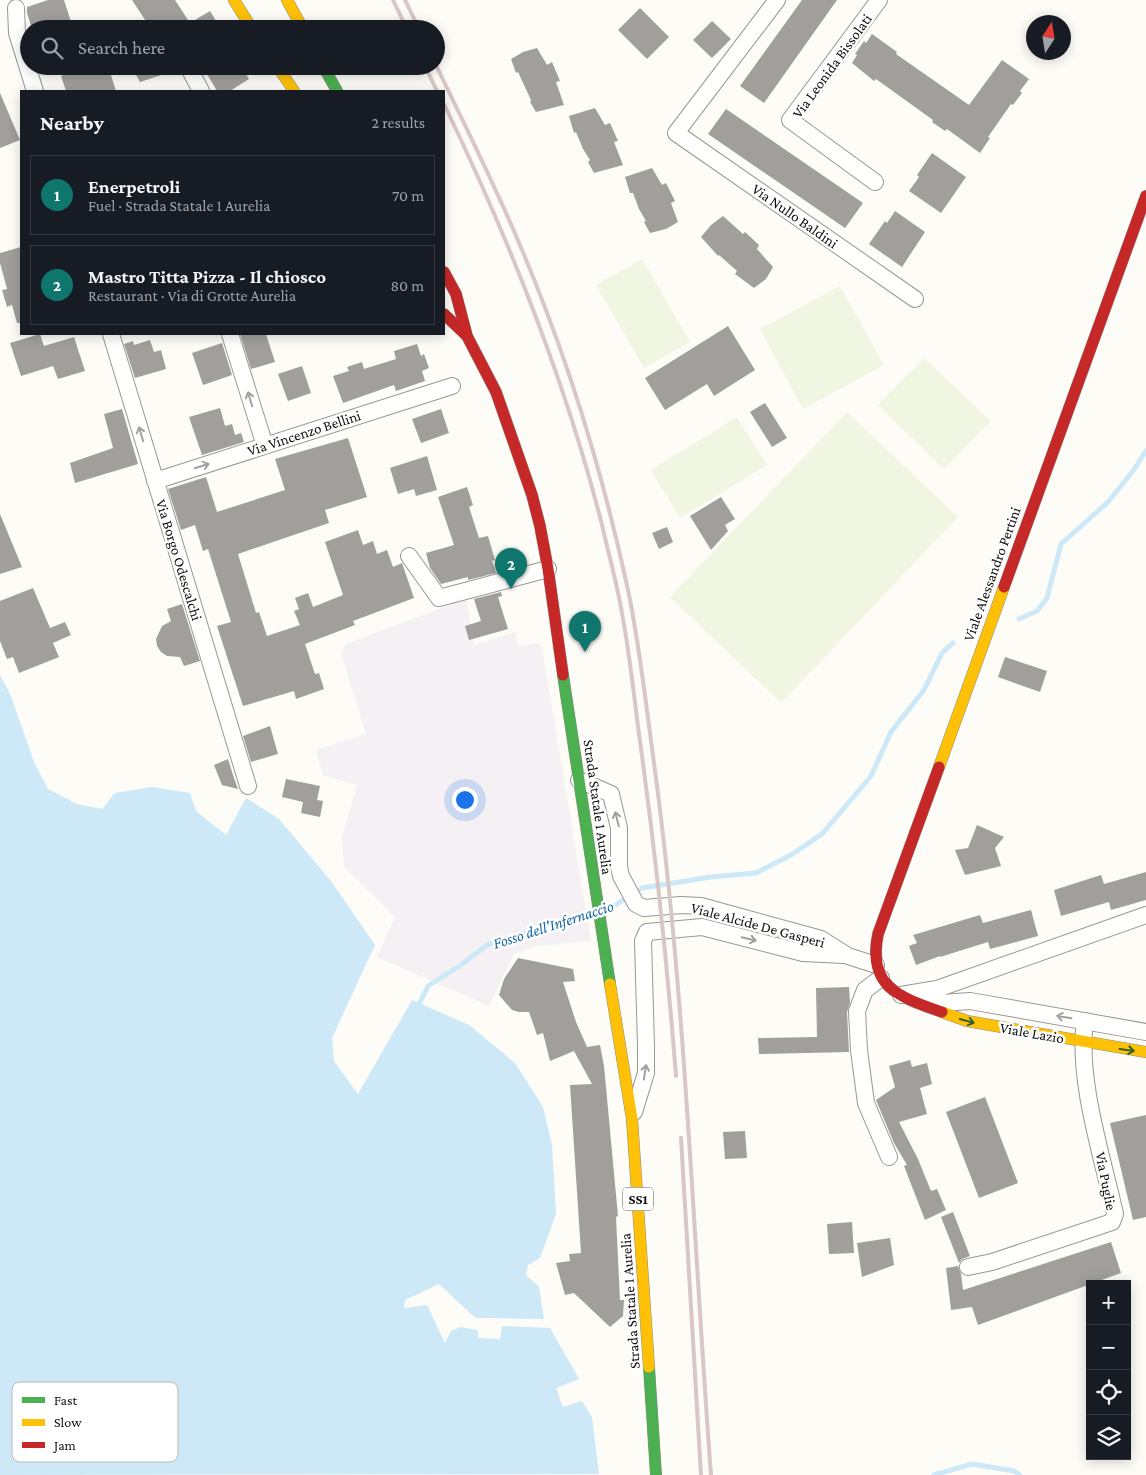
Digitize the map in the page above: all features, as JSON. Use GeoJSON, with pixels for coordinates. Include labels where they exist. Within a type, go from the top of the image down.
{"type":"FeatureCollection","features":[{"type":"Feature","properties":{"kind":"main road"},"geometry":{"type":"LineString","coordinates":[[234,0],[245,20]]}},
{"type":"Feature","properties":{"kind":"main road"},"geometry":{"type":"LineString","coordinates":[[297,20],[289,4],[300,0]]}},
{"type":"Feature","properties":{"kind":"main road"},"geometry":{"type":"LineString","coordinates":[[283,75],[293,90]]}},
{"type":"Feature","properties":{"kind":"main road"},"geometry":{"type":"LineString","coordinates":[[328,75],[336,90]]}},
{"type":"Feature","properties":{"kind":"main road","name":"Viale Alessandro Pertini"},"geometry":{"type":"LineString","coordinates":[[878,972],[875,949],[878,934],[1146,196]]}},
{"type":"Feature","properties":{"kind":"main road"},"geometry":{"type":"LineString","coordinates":[[445,274],[456,294],[467,336]]}},
{"type":"Feature","properties":{"kind":"main road"},"geometry":{"type":"LineString","coordinates":[[445,315],[467,336]]}},
{"type":"Feature","properties":{"kind":"main road","name":"Strada Statale 1 Aurelia"},"geometry":{"type":"LineString","coordinates":[[467,336],[496,392],[523,465],[540,526],[548,569],[593,878],[632,1119],[656,1475]]}},
{"type":"Feature","properties":{"kind":"main road","name":"Viale Alcide De Gasperi"},"geometry":{"type":"LineString","coordinates":[[878,972],[888,987],[901,995]]}},
{"type":"Feature","properties":{"kind":"main road","name":"Viale Lazio"},"geometry":{"type":"LineString","coordinates":[[901,995],[921,1005],[967,1022],[1146,1052]]}},
{"type":"Feature","properties":{"kind":"street","name":"Via Nullo Baldini"},"geometry":{"type":"LineString","coordinates":[[777,0],[676,133],[915,299]]}},
{"type":"Feature","properties":{"kind":"street","name":"Via Leonida Bissolati"},"geometry":{"type":"LineString","coordinates":[[876,182],[790,120],[879,0]]}},
{"type":"Feature","properties":{"kind":"street"},"geometry":{"type":"LineString","coordinates":[[17,3],[17,33],[20,42]]}},
{"type":"Feature","properties":{"kind":"street"},"geometry":{"type":"LineString","coordinates":[[31,75],[36,90]]}},
{"type":"Feature","properties":{"kind":"street"},"geometry":{"type":"LineString","coordinates":[[193,75],[200,90]]}},
{"type":"Feature","properties":{"kind":"street","name":"Via Borgo Odescalchi"},"geometry":{"type":"LineString","coordinates":[[111,335],[248,786]]}},
{"type":"Feature","properties":{"kind":"street"},"geometry":{"type":"LineString","coordinates":[[230,335],[265,446]]}},
{"type":"Feature","properties":{"kind":"street","name":"Via Vincenzo Bellini"},"geometry":{"type":"LineString","coordinates":[[155,481],[452,386]]}},
{"type":"Feature","properties":{"kind":"street"},"geometry":{"type":"LineString","coordinates":[[410,556],[439,598],[548,569]]}},
{"type":"Feature","properties":{"kind":"street","name":"Viale Alcide De Gasperi"},"geometry":{"type":"LineString","coordinates":[[579,780],[611,794],[619,828],[619,867],[621,876],[636,904],[644,908],[681,905],[701,906],[821,939],[878,972]]}},
{"type":"Feature","properties":{"kind":"street"},"geometry":{"type":"LineString","coordinates":[[901,995],[937,988],[1146,915]]}},
{"type":"Feature","properties":{"kind":"street","name":"Viale Alcide De Gasperi"},"geometry":{"type":"LineString","coordinates":[[632,1119],[646,1073],[643,941],[647,932],[702,927],[803,953],[848,956]]}},
{"type":"Feature","properties":{"kind":"street"},"geometry":{"type":"LineString","coordinates":[[878,972],[865,990],[858,1011],[859,1040],[866,1103],[889,1156]]}},
{"type":"Feature","properties":{"kind":"street","name":"Viale Lazio"},"geometry":{"type":"LineString","coordinates":[[921,1005],[970,1001],[1146,1032]]}},
{"type":"Feature","properties":{"kind":"street","name":"Via Puglie"},"geometry":{"type":"LineString","coordinates":[[968,1267],[992,1262],[1112,1222],[1115,1214],[1088,1098],[1082,1042],[1085,1021]]}},
{"type":"Feature","properties":{"kind":"shaded area"},"geometry":{"type":"Polygon","coordinates":[[[466,599],[474,645],[515,632],[518,646],[538,643],[542,648],[591,941],[536,946],[514,954],[489,1006],[377,957],[395,917],[344,867],[342,838],[357,785],[323,775],[316,750],[366,734],[341,654],[346,644],[466,599]]]}},
{"type":"Feature","properties":{"kind":"green space"},"geometry":{"type":"Polygon","coordinates":[[[642,259],[690,342],[644,368],[596,285],[642,259]]]}},
{"type":"Feature","properties":{"kind":"green space"},"geometry":{"type":"Polygon","coordinates":[[[840,286],[884,365],[803,409],[760,329],[840,286]]]}},
{"type":"Feature","properties":{"kind":"green space"},"geometry":{"type":"Polygon","coordinates":[[[924,358],[991,421],[944,469],[878,405],[924,358]]]}},
{"type":"Feature","properties":{"kind":"green space"},"geometry":{"type":"Polygon","coordinates":[[[847,412],[958,517],[781,703],[670,597],[847,412]]]}},
{"type":"Feature","properties":{"kind":"green space"},"geometry":{"type":"Polygon","coordinates":[[[737,417],[767,465],[680,518],[651,470],[737,417]]]}},
{"type":"Feature","properties":{"kind":"water"},"geometry":{"type":"Polygon","coordinates":[[[0,675],[11,696],[34,762],[48,789],[77,804],[102,809],[115,793],[152,787],[190,793],[196,811],[226,835],[246,798],[279,819],[331,881],[375,945],[332,1038],[334,1061],[358,1094],[412,1000],[469,1025],[515,1063],[543,1107],[552,1145],[556,1214],[540,1258],[528,1265],[526,1275],[539,1287],[544,1319],[477,1318],[439,1284],[405,1300],[404,1308],[427,1305],[445,1343],[451,1331],[460,1327],[478,1330],[478,1338],[500,1339],[502,1326],[550,1328],[579,1379],[556,1388],[563,1407],[582,1401],[592,1417],[599,1474],[0,1475],[0,675]]]}},
{"type":"Feature","properties":{"kind":"building"},"geometry":{"type":"Polygon","coordinates":[[[48,0],[64,0],[70,20],[29,20],[27,7],[48,0]]]}},
{"type":"Feature","properties":{"kind":"building"},"geometry":{"type":"Polygon","coordinates":[[[132,0],[175,0],[188,20],[145,20],[132,0]]]}},
{"type":"Feature","properties":{"kind":"building"},"geometry":{"type":"Polygon","coordinates":[[[802,0],[837,0],[764,103],[740,86],[802,0]]]}},
{"type":"Feature","properties":{"kind":"building"},"geometry":{"type":"Polygon","coordinates":[[[640,8],[669,37],[647,59],[618,30],[640,8]]]}},
{"type":"Feature","properties":{"kind":"building"},"geometry":{"type":"Polygon","coordinates":[[[210,11],[216,20],[195,20],[210,11]]]}},
{"type":"Feature","properties":{"kind":"building"},"geometry":{"type":"Polygon","coordinates":[[[712,21],[731,39],[712,58],[693,40],[712,21]]]}},
{"type":"Feature","properties":{"kind":"building"},"geometry":{"type":"Polygon","coordinates":[[[872,34],[897,52],[896,54],[969,105],[1002,60],[1029,79],[1020,91],[1022,93],[1013,105],[1011,104],[988,137],[990,138],[980,153],[947,129],[945,131],[932,122],[933,120],[876,79],[874,81],[852,63],[857,55],[855,54],[864,41],[866,43],[872,34]]]}},
{"type":"Feature","properties":{"kind":"building"},"geometry":{"type":"Polygon","coordinates":[[[537,48],[547,65],[552,62],[560,81],[556,82],[564,105],[536,112],[511,59],[523,52],[537,48]]]}},
{"type":"Feature","properties":{"kind":"building"},"geometry":{"type":"Polygon","coordinates":[[[111,75],[116,90],[66,90],[61,76],[111,75]]]}},
{"type":"Feature","properties":{"kind":"building"},"geometry":{"type":"Polygon","coordinates":[[[136,75],[162,75],[140,82],[136,75]]]}},
{"type":"Feature","properties":{"kind":"building"},"geometry":{"type":"Polygon","coordinates":[[[208,75],[247,75],[249,79],[232,90],[216,90],[208,75]]]}},
{"type":"Feature","properties":{"kind":"building"},"geometry":{"type":"Polygon","coordinates":[[[0,93],[20,140],[0,148],[0,93]]]}},
{"type":"Feature","properties":{"kind":"building"},"geometry":{"type":"Polygon","coordinates":[[[595,108],[605,125],[610,123],[618,141],[614,142],[623,165],[594,173],[588,162],[590,160],[576,132],[574,133],[569,116],[595,108]]]}},
{"type":"Feature","properties":{"kind":"building"},"geometry":{"type":"Polygon","coordinates":[[[726,109],[863,203],[845,228],[708,134],[726,109]]]}},
{"type":"Feature","properties":{"kind":"building"},"geometry":{"type":"Polygon","coordinates":[[[932,153],[966,177],[941,213],[909,191],[932,153]]]}},
{"type":"Feature","properties":{"kind":"building"},"geometry":{"type":"Polygon","coordinates":[[[652,168],[662,185],[666,183],[675,201],[671,203],[678,222],[666,229],[650,233],[633,193],[630,193],[625,177],[652,168]]]}},
{"type":"Feature","properties":{"kind":"building"},"geometry":{"type":"Polygon","coordinates":[[[895,211],[925,232],[902,267],[869,244],[885,221],[887,223],[895,211]]]}},
{"type":"Feature","properties":{"kind":"building"},"geometry":{"type":"Polygon","coordinates":[[[723,216],[759,245],[757,249],[773,267],[766,279],[754,288],[735,274],[737,271],[718,256],[701,237],[711,225],[723,216]]]}},
{"type":"Feature","properties":{"kind":"building"},"geometry":{"type":"Polygon","coordinates":[[[20,247],[20,323],[17,323],[12,305],[7,307],[2,290],[7,289],[0,263],[0,253],[20,247]]]}},
{"type":"Feature","properties":{"kind":"building"},"geometry":{"type":"Polygon","coordinates":[[[728,326],[755,370],[714,396],[707,384],[665,410],[645,378],[728,326]]]}},
{"type":"Feature","properties":{"kind":"building"},"geometry":{"type":"Polygon","coordinates":[[[40,335],[44,346],[74,337],[85,371],[58,379],[53,366],[21,376],[10,343],[40,335]]]}},
{"type":"Feature","properties":{"kind":"building"},"geometry":{"type":"Polygon","coordinates":[[[240,335],[266,335],[275,362],[251,369],[240,335]]]}},
{"type":"Feature","properties":{"kind":"building"},"geometry":{"type":"Polygon","coordinates":[[[150,340],[154,352],[161,350],[166,369],[135,378],[124,344],[133,341],[134,345],[150,340]]]}},
{"type":"Feature","properties":{"kind":"building"},"geometry":{"type":"Polygon","coordinates":[[[222,343],[232,375],[203,385],[192,353],[222,343]]]}},
{"type":"Feature","properties":{"kind":"building"},"geometry":{"type":"Polygon","coordinates":[[[417,344],[421,356],[424,354],[429,368],[422,371],[425,381],[396,391],[394,385],[343,403],[333,376],[349,371],[347,367],[362,362],[364,369],[396,359],[394,351],[417,344]]]}},
{"type":"Feature","properties":{"kind":"building"},"geometry":{"type":"Polygon","coordinates":[[[302,366],[311,393],[288,401],[278,374],[302,366]]]}},
{"type":"Feature","properties":{"kind":"building"},"geometry":{"type":"Polygon","coordinates":[[[765,403],[787,438],[772,447],[750,412],[765,403]]]}},
{"type":"Feature","properties":{"kind":"building"},"geometry":{"type":"Polygon","coordinates":[[[220,408],[225,426],[232,424],[235,435],[241,433],[244,442],[202,455],[189,417],[220,408]]]}},
{"type":"Feature","properties":{"kind":"building"},"geometry":{"type":"Polygon","coordinates":[[[122,409],[138,464],[75,483],[70,463],[113,448],[104,414],[122,409]]]}},
{"type":"Feature","properties":{"kind":"building"},"geometry":{"type":"Polygon","coordinates":[[[441,409],[449,433],[421,443],[412,419],[441,409]]]}},
{"type":"Feature","properties":{"kind":"building"},"geometry":{"type":"Polygon","coordinates":[[[348,438],[367,497],[325,510],[329,523],[238,554],[256,613],[259,612],[267,636],[300,625],[294,611],[299,609],[295,598],[308,593],[313,607],[343,595],[325,542],[358,530],[363,545],[373,541],[377,554],[387,550],[393,567],[402,563],[414,598],[353,621],[355,625],[305,644],[315,674],[319,673],[324,689],[296,699],[294,691],[243,706],[217,626],[231,622],[208,549],[203,551],[195,525],[181,530],[168,489],[206,477],[217,512],[285,490],[275,459],[348,438]]]}},
{"type":"Feature","properties":{"kind":"building"},"geometry":{"type":"Polygon","coordinates":[[[427,456],[437,490],[416,496],[414,489],[398,494],[390,468],[427,456]]]}},
{"type":"Feature","properties":{"kind":"building"},"geometry":{"type":"Polygon","coordinates":[[[467,487],[473,505],[469,507],[479,538],[488,536],[495,560],[492,561],[496,573],[468,580],[468,577],[441,584],[430,568],[426,553],[454,545],[438,497],[467,487]]]}},
{"type":"Feature","properties":{"kind":"building"},"geometry":{"type":"Polygon","coordinates":[[[721,497],[735,519],[725,525],[728,531],[711,550],[690,516],[721,497]]]}},
{"type":"Feature","properties":{"kind":"building"},"geometry":{"type":"Polygon","coordinates":[[[0,514],[22,567],[0,574],[0,514]]]}},
{"type":"Feature","properties":{"kind":"building"},"geometry":{"type":"Polygon","coordinates":[[[667,527],[673,542],[659,549],[652,533],[667,527]]]}},
{"type":"Feature","properties":{"kind":"building"},"geometry":{"type":"Polygon","coordinates":[[[33,588],[50,628],[65,622],[71,635],[53,643],[59,657],[19,673],[13,657],[7,659],[0,641],[0,601],[33,588]]]}},
{"type":"Feature","properties":{"kind":"building"},"geometry":{"type":"Polygon","coordinates":[[[501,592],[502,596],[498,597],[508,629],[469,640],[465,626],[481,621],[474,599],[501,592]]]}},
{"type":"Feature","properties":{"kind":"building"},"geometry":{"type":"Polygon","coordinates":[[[182,604],[200,661],[184,666],[180,657],[167,656],[161,652],[157,646],[156,639],[162,626],[171,621],[167,609],[182,604]]]}},
{"type":"Feature","properties":{"kind":"building"},"geometry":{"type":"Polygon","coordinates":[[[1005,657],[1047,671],[1040,692],[998,677],[1005,657]]]}},
{"type":"Feature","properties":{"kind":"building"},"geometry":{"type":"Polygon","coordinates":[[[270,726],[278,754],[251,762],[243,736],[270,726]]]}},
{"type":"Feature","properties":{"kind":"building"},"geometry":{"type":"Polygon","coordinates":[[[228,759],[238,789],[222,785],[214,765],[228,759]]]}},
{"type":"Feature","properties":{"kind":"building"},"geometry":{"type":"Polygon","coordinates":[[[286,779],[320,786],[317,800],[323,801],[320,817],[301,813],[303,802],[282,797],[286,779]]]}},
{"type":"Feature","properties":{"kind":"building"},"geometry":{"type":"Polygon","coordinates":[[[977,825],[1004,837],[995,848],[1001,866],[965,875],[955,850],[968,848],[977,825]]]}},
{"type":"Feature","properties":{"kind":"building"},"geometry":{"type":"Polygon","coordinates":[[[1146,872],[1146,900],[1111,910],[1109,902],[1061,916],[1054,890],[1101,875],[1104,884],[1146,872]]]}},
{"type":"Feature","properties":{"kind":"building"},"geometry":{"type":"Polygon","coordinates":[[[1031,910],[1038,936],[990,949],[988,942],[916,965],[909,946],[917,943],[913,935],[980,915],[983,923],[1031,910]]]}},
{"type":"Feature","properties":{"kind":"building"},"geometry":{"type":"Polygon","coordinates":[[[518,958],[573,969],[575,981],[563,982],[576,1022],[587,1047],[600,1045],[604,1066],[618,1216],[616,1217],[620,1300],[624,1300],[623,1316],[610,1327],[574,1293],[565,1295],[556,1263],[570,1261],[569,1254],[581,1253],[570,1085],[592,1084],[574,1051],[550,1061],[543,1033],[537,1035],[529,1012],[512,1010],[499,995],[504,979],[518,958]]]}},
{"type":"Feature","properties":{"kind":"building"},"geometry":{"type":"Polygon","coordinates":[[[849,987],[850,1003],[847,1012],[849,1052],[759,1054],[758,1038],[817,1037],[816,988],[849,987]]]}},
{"type":"Feature","properties":{"kind":"building"},"geometry":{"type":"Polygon","coordinates":[[[910,1060],[912,1067],[927,1063],[932,1084],[920,1088],[927,1114],[899,1122],[918,1159],[931,1191],[937,1189],[946,1210],[925,1220],[904,1166],[907,1165],[894,1143],[876,1100],[895,1087],[889,1066],[910,1060]]]}},
{"type":"Feature","properties":{"kind":"building"},"geometry":{"type":"Polygon","coordinates":[[[985,1097],[1018,1183],[979,1198],[946,1112],[985,1097]]]}},
{"type":"Feature","properties":{"kind":"building"},"geometry":{"type":"Polygon","coordinates":[[[1146,1115],[1146,1217],[1133,1220],[1110,1123],[1146,1115]]]}},
{"type":"Feature","properties":{"kind":"building"},"geometry":{"type":"Polygon","coordinates":[[[745,1131],[747,1158],[725,1159],[723,1132],[745,1131]]]}},
{"type":"Feature","properties":{"kind":"building"},"geometry":{"type":"Polygon","coordinates":[[[953,1212],[970,1256],[962,1259],[959,1263],[941,1217],[953,1212]]]}},
{"type":"Feature","properties":{"kind":"building"},"geometry":{"type":"Polygon","coordinates":[[[852,1222],[854,1253],[829,1254],[827,1224],[852,1222]]]}},
{"type":"Feature","properties":{"kind":"building"},"geometry":{"type":"Polygon","coordinates":[[[890,1238],[894,1265],[862,1277],[857,1243],[890,1238]]]}},
{"type":"Feature","properties":{"kind":"building"},"geometry":{"type":"Polygon","coordinates":[[[1111,1242],[1121,1273],[1102,1280],[1086,1280],[1086,1286],[978,1325],[972,1307],[951,1310],[946,1268],[958,1266],[963,1290],[1111,1242]]]}},
{"type":"Feature","properties":{"kind":"waterway","name":"Fosso dell'Infernaccio"},"geometry":{"type":"LineString","coordinates":[[1019,619],[1037,611],[1047,598],[1061,544],[1108,502],[1133,471],[1146,451]]}},
{"type":"Feature","properties":{"kind":"waterway","name":"Fosso dell'Infernaccio"},"geometry":{"type":"LineString","coordinates":[[606,908],[614,906],[642,888],[711,877],[756,873],[791,855],[822,834],[871,776],[891,732],[924,690],[942,653],[953,643]]}},
{"type":"Feature","properties":{"kind":"waterway","name":"Fosso dell'Infernaccio"},"geometry":{"type":"LineString","coordinates":[[419,1004],[428,986],[461,965],[487,945],[593,911]]}},
{"type":"Feature","properties":{"kind":"waterway"},"geometry":{"type":"LineString","coordinates":[[934,1475],[972,1464],[1014,1471],[1020,1475]]}},
{"type":"Feature","properties":{"kind":"railway"},"geometry":{"type":"LineString","coordinates":[[393,0],[403,20]]}},
{"type":"Feature","properties":{"kind":"railway"},"geometry":{"type":"LineString","coordinates":[[405,0],[415,20]]}},
{"type":"Feature","properties":{"kind":"railway"},"geometry":{"type":"LineString","coordinates":[[429,75],[437,90]]}},
{"type":"Feature","properties":{"kind":"railway"},"geometry":{"type":"LineString","coordinates":[[441,75],[512,226],[539,291],[569,375],[596,460],[628,590],[654,763],[674,940],[688,1119],[711,1475]]}},
{"type":"Feature","properties":{"kind":"railway"},"geometry":{"type":"LineString","coordinates":[[445,106],[491,206],[534,310],[571,417],[602,525],[621,607],[628,648],[665,947],[676,1076]]}},
{"type":"Feature","properties":{"kind":"railway"},"geometry":{"type":"LineString","coordinates":[[681,1138],[701,1475]]}},
{"type":"Feature","properties":{"kind":"traffic: fast"},"geometry":{"type":"LineString","coordinates":[[328,75],[336,90]]}},
{"type":"Feature","properties":{"kind":"traffic: fast"},"geometry":{"type":"LineString","coordinates":[[563,675],[610,984]]}},
{"type":"Feature","properties":{"kind":"traffic: fast"},"geometry":{"type":"LineString","coordinates":[[649,1367],[656,1475]]}},
{"type":"Feature","properties":{"kind":"traffic: slow"},"geometry":{"type":"LineString","coordinates":[[234,0],[246,20]]}},
{"type":"Feature","properties":{"kind":"traffic: slow"},"geometry":{"type":"LineString","coordinates":[[287,0],[298,20]]}},
{"type":"Feature","properties":{"kind":"traffic: slow"},"geometry":{"type":"LineString","coordinates":[[283,75],[293,90]]}},
{"type":"Feature","properties":{"kind":"traffic: slow"},"geometry":{"type":"LineString","coordinates":[[939,767],[1004,587]]}},
{"type":"Feature","properties":{"kind":"traffic: slow"},"geometry":{"type":"LineString","coordinates":[[610,984],[632,1119],[649,1367]]}},
{"type":"Feature","properties":{"kind":"traffic: slow"},"geometry":{"type":"LineString","coordinates":[[942,1012],[967,1021],[1146,1052]]}},
{"type":"Feature","properties":{"kind":"traffic: jam"},"geometry":{"type":"LineString","coordinates":[[1004,587],[1146,196]]}},
{"type":"Feature","properties":{"kind":"traffic: jam"},"geometry":{"type":"LineString","coordinates":[[445,274],[456,294],[467,336]]}},
{"type":"Feature","properties":{"kind":"traffic: jam"},"geometry":{"type":"LineString","coordinates":[[445,315],[467,336],[496,392],[532,495],[548,569],[563,675]]}},
{"type":"Feature","properties":{"kind":"traffic: jam"},"geometry":{"type":"LineString","coordinates":[[939,767],[878,934],[876,952],[877,966],[882,978],[890,987],[912,1001],[942,1012]]}},
{"type":"Feature","properties":{"kind":"place","name":"Mastro Titta Pizza - Il chiosco"},"geometry":{"type":"Point","coordinates":[511,589]}},
{"type":"Feature","properties":{"kind":"place","name":"Enerpetroli"},"geometry":{"type":"Point","coordinates":[585,652]}}]}
